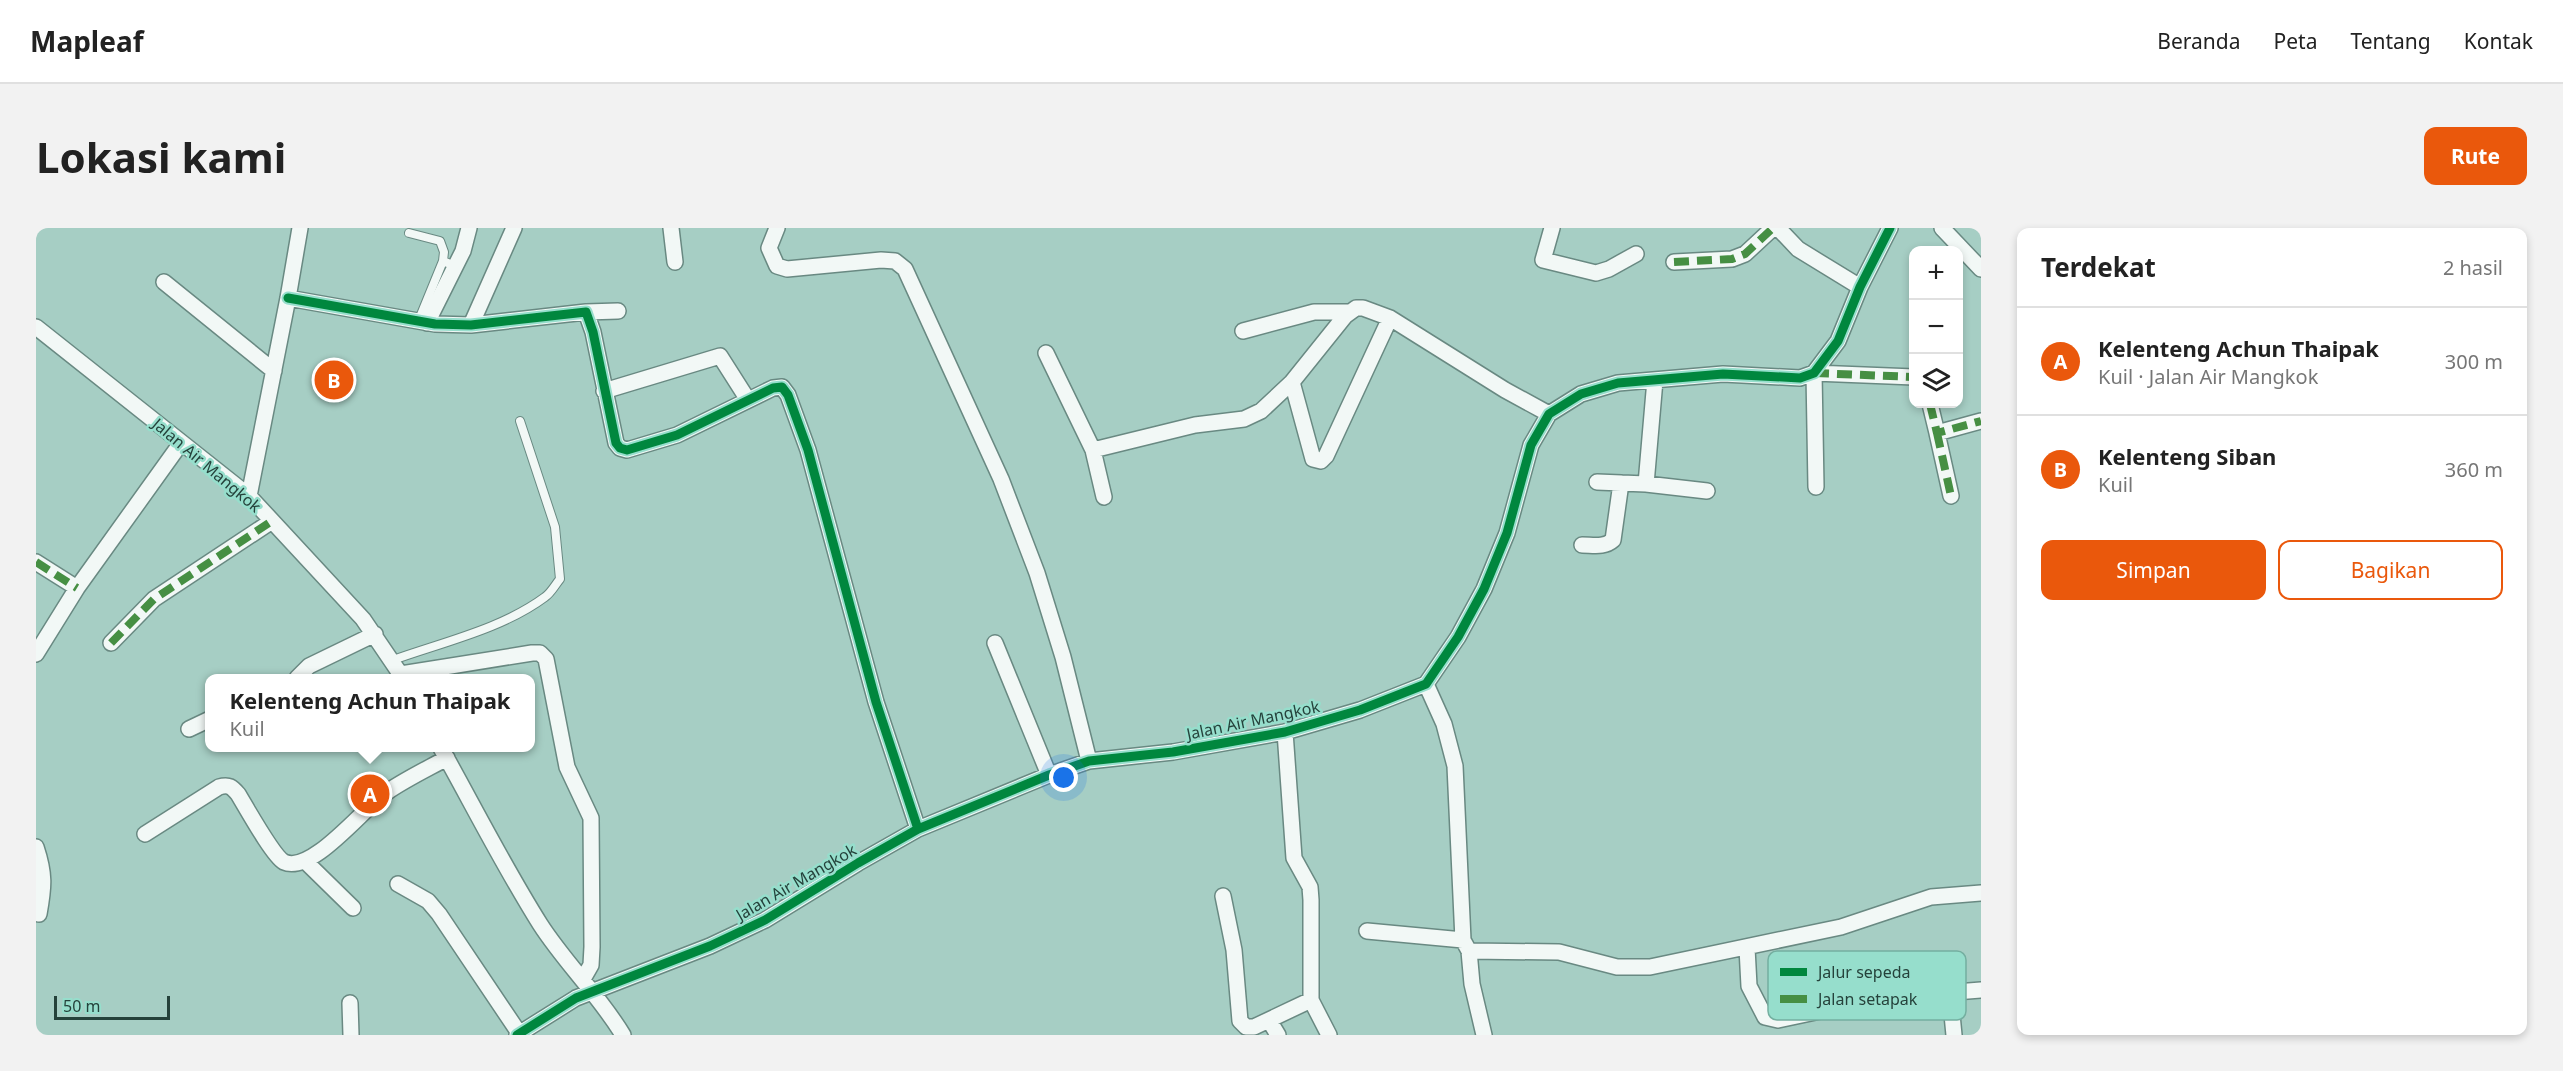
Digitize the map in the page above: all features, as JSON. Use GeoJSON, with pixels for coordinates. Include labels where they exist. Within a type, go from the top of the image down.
{"type":"FeatureCollection","features":[{"type":"Feature","properties":{"kind":"street"},"geometry":{"type":"LineString","coordinates":[[249,496],[300,228]]}},
{"type":"Feature","properties":{"kind":"street"},"geometry":{"type":"LineString","coordinates":[[423,322],[449,264],[470,228]]}},
{"type":"Feature","properties":{"kind":"street"},"geometry":{"type":"LineString","coordinates":[[471,325],[514,228]]}},
{"type":"Feature","properties":{"kind":"street"},"geometry":{"type":"LineString","coordinates":[[671,228],[675,262]]}},
{"type":"Feature","properties":{"kind":"street"},"geometry":{"type":"LineString","coordinates":[[1552,228],[1543,260],[1596,273],[1609,269],[1636,254]]}},
{"type":"Feature","properties":{"kind":"street"},"geometry":{"type":"LineString","coordinates":[[1674,262],[1732,259],[1745,254],[1775,228],[1798,249],[1860,287]]}},
{"type":"Feature","properties":{"kind":"street"},"geometry":{"type":"LineString","coordinates":[[1816,488],[1814,373],[1838,341],[1860,287],[1890,228]]}},
{"type":"Feature","properties":{"kind":"street"},"geometry":{"type":"LineString","coordinates":[[1942,228],[1981,269]]}},
{"type":"Feature","properties":{"kind":"street"},"geometry":{"type":"LineString","coordinates":[[774,229],[769,248],[777,266],[787,269],[881,260],[895,261],[905,269],[1001,479],[1033,563],[1063,657],[1089,761]]}},
{"type":"Feature","properties":{"kind":"street"},"geometry":{"type":"LineString","coordinates":[[164,282],[274,371]]}},
{"type":"Feature","properties":{"kind":"street"},"geometry":{"type":"LineString","coordinates":[[288,298],[423,322],[471,325],[586,312],[618,311]]}},
{"type":"Feature","properties":{"kind":"street"},"geometry":{"type":"LineString","coordinates":[[1093,450],[1195,425],[1244,419],[1261,411],[1292,382],[1349,312],[1356,308],[1363,308],[1390,318],[1505,390],[1549,414]]}},
{"type":"Feature","properties":{"kind":"street"},"geometry":{"type":"LineString","coordinates":[[586,312],[593,332],[616,443],[620,448],[627,450],[678,435],[773,388],[782,387],[788,395],[808,450],[876,702],[918,829]]}},
{"type":"Feature","properties":{"kind":"street"},"geometry":{"type":"LineString","coordinates":[[1244,331],[1314,312],[1349,312]]}},
{"type":"Feature","properties":{"kind":"street"},"geometry":{"type":"LineString","coordinates":[[1292,382],[1313,459],[1321,461],[1326,456],[1390,318]]}},
{"type":"Feature","properties":{"kind":"street","name":"Jalan Air Mangkok"},"geometry":{"type":"LineString","coordinates":[[36,327],[249,496],[375,634],[401,674]]}},
{"type":"Feature","properties":{"kind":"street"},"geometry":{"type":"LineString","coordinates":[[1046,353],[1093,450],[1104,496]]}},
{"type":"Feature","properties":{"kind":"street"},"geometry":{"type":"LineString","coordinates":[[604,391],[720,356],[748,400]]}},
{"type":"Feature","properties":{"kind":"street"},"geometry":{"type":"LineString","coordinates":[[1484,1035],[1466,946],[1455,766],[1444,724],[1425,684],[1458,637],[1484,589],[1506,532],[1532,445],[1549,414],[1581,394],[1618,383],[1723,374],[1800,378],[1814,373],[1909,377]]}},
{"type":"Feature","properties":{"kind":"street"},"geometry":{"type":"LineString","coordinates":[[1646,484],[1655,380]]}},
{"type":"Feature","properties":{"kind":"street"},"geometry":{"type":"LineString","coordinates":[[1931,408],[1951,496]]}},
{"type":"Feature","properties":{"kind":"street"},"geometry":{"type":"LineString","coordinates":[[1937,433],[1981,421]]}},
{"type":"Feature","properties":{"kind":"street"},"geometry":{"type":"LineString","coordinates":[[36,654],[77,588],[181,443]]}},
{"type":"Feature","properties":{"kind":"street"},"geometry":{"type":"LineString","coordinates":[[1597,482],[1646,484],[1707,491]]}},
{"type":"Feature","properties":{"kind":"street"},"geometry":{"type":"LineString","coordinates":[[1582,545],[1600,546],[1609,544],[1613,540],[1621,483]]}},
{"type":"Feature","properties":{"kind":"street"},"geometry":{"type":"LineString","coordinates":[[111,643],[154,599],[272,521]]}},
{"type":"Feature","properties":{"kind":"street"},"geometry":{"type":"LineString","coordinates":[[36,562],[77,588]]}},
{"type":"Feature","properties":{"kind":"street"},"geometry":{"type":"LineString","coordinates":[[301,674],[309,666],[375,634]]}},
{"type":"Feature","properties":{"kind":"street"},"geometry":{"type":"LineString","coordinates":[[995,643],[1049,775]]}},
{"type":"Feature","properties":{"kind":"street"},"geometry":{"type":"LineString","coordinates":[[413,674],[532,653],[540,653],[546,659],[567,766],[591,818],[592,947],[587,984]]}},
{"type":"Feature","properties":{"kind":"street","name":"Jalan Air Mangkok"},"geometry":{"type":"LineString","coordinates":[[518,1034],[576,998],[587,984],[710,946],[765,920],[918,829],[1049,775],[1089,761],[1173,752],[1285,732],[1360,710],[1425,684]]}},
{"type":"Feature","properties":{"kind":"street"},"geometry":{"type":"LineString","coordinates":[[189,729],[205,721]]}},
{"type":"Feature","properties":{"kind":"street"},"geometry":{"type":"LineString","coordinates":[[1285,732],[1294,858],[1310,887],[1311,1000],[1329,1035]]}},
{"type":"Feature","properties":{"kind":"street"},"geometry":{"type":"LineString","coordinates":[[145,834],[219,787],[226,785],[232,787],[238,794],[279,858],[294,864],[305,861],[342,833],[385,793],[444,753],[488,838],[541,925],[623,1035]]}},
{"type":"Feature","properties":{"kind":"street"},"geometry":{"type":"LineString","coordinates":[[36,847],[43,867],[44,884],[39,914]]}},
{"type":"Feature","properties":{"kind":"street"},"geometry":{"type":"LineString","coordinates":[[305,861],[353,908]]}},
{"type":"Feature","properties":{"kind":"street"},"geometry":{"type":"LineString","coordinates":[[398,884],[428,902],[439,914],[518,1034]]}},
{"type":"Feature","properties":{"kind":"street"},"geometry":{"type":"LineString","coordinates":[[1367,932],[1466,946],[1559,952],[1617,967],[1650,967],[1841,927],[1931,897],[1981,893]]}},
{"type":"Feature","properties":{"kind":"street"},"geometry":{"type":"LineString","coordinates":[[1223,896],[1234,950],[1240,1021],[1246,1027],[1254,1027],[1311,1000]]}},
{"type":"Feature","properties":{"kind":"street"},"geometry":{"type":"LineString","coordinates":[[1747,948],[1749,986],[1765,1017],[1768,1018]]}},
{"type":"Feature","properties":{"kind":"street"},"geometry":{"type":"LineString","coordinates":[[1966,992],[1981,990]]}},
{"type":"Feature","properties":{"kind":"street"},"geometry":{"type":"LineString","coordinates":[[350,1003],[351,1035]]}},
{"type":"Feature","properties":{"kind":"street"},"geometry":{"type":"LineString","coordinates":[[1269,1020],[1278,1035]]}},
{"type":"Feature","properties":{"kind":"street"},"geometry":{"type":"LineString","coordinates":[[1953,1020],[1954,1035]]}},
{"type":"Feature","properties":{"kind":"lane"},"geometry":{"type":"LineString","coordinates":[[409,233],[440,241],[449,264]]}},
{"type":"Feature","properties":{"kind":"lane"},"geometry":{"type":"LineString","coordinates":[[393,660],[488,626],[520,611],[547,596],[560,579],[555,527],[520,421]]}},
{"type":"Feature","properties":{"kind":"marked path"},"geometry":{"type":"LineString","coordinates":[[1674,262],[1732,259],[1745,254],[1773,228]]}},
{"type":"Feature","properties":{"kind":"marked path"},"geometry":{"type":"LineString","coordinates":[[1814,373],[1909,377]]}},
{"type":"Feature","properties":{"kind":"marked path"},"geometry":{"type":"LineString","coordinates":[[1931,408],[1937,433],[1981,421]]}},
{"type":"Feature","properties":{"kind":"marked path"},"geometry":{"type":"LineString","coordinates":[[1937,433],[1951,496]]}},
{"type":"Feature","properties":{"kind":"marked path"},"geometry":{"type":"LineString","coordinates":[[111,643],[154,599],[272,521]]}},
{"type":"Feature","properties":{"kind":"marked path"},"geometry":{"type":"LineString","coordinates":[[36,562],[77,588]]}},
{"type":"Feature","properties":{"kind":"cycle path"},"geometry":{"type":"LineString","coordinates":[[517,1035],[576,998],[710,946],[765,920],[918,829],[1049,775],[1089,761],[1173,752],[1285,732],[1360,710],[1426,684],[1458,637],[1484,589],[1507,533],[1531,445],[1549,414],[1581,394],[1618,383],[1723,374],[1800,378],[1814,373],[1838,341],[1860,287],[1890,228]]}},
{"type":"Feature","properties":{"kind":"cycle path"},"geometry":{"type":"LineString","coordinates":[[288,298],[435,324],[471,325],[586,312],[593,332],[616,443],[620,448],[627,450],[677,435],[773,388],[782,387],[788,395],[808,450],[876,702],[918,829]]}},
{"type":"Feature","properties":{"kind":"place","name":"Kelenteng Siban"},"geometry":{"type":"Point","coordinates":[334,380]}},
{"type":"Feature","properties":{"kind":"place","name":"Kelenteng Achun Thaipak"},"geometry":{"type":"Point","coordinates":[370,794]}}]}
